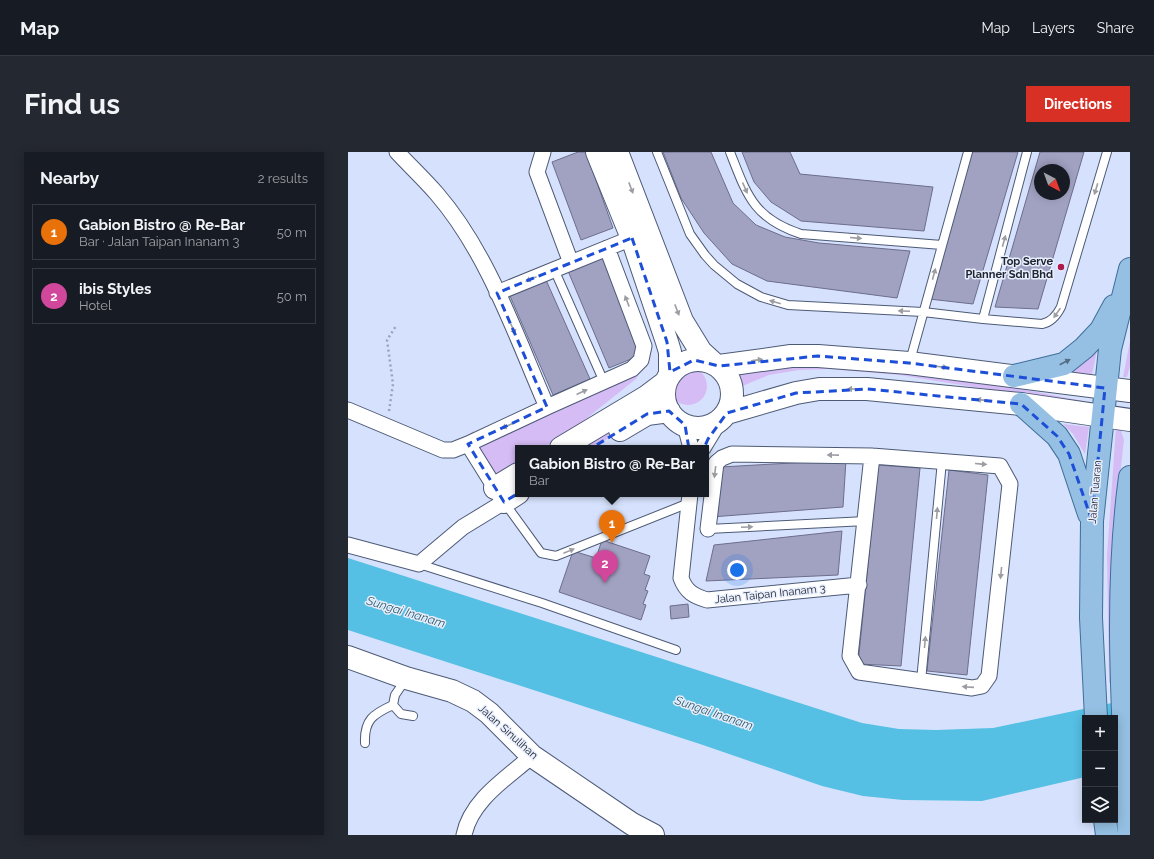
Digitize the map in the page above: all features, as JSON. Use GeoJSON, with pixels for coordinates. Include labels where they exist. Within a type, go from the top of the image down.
{"type":"FeatureCollection","features":[{"type":"Feature","properties":{"kind":"main road"},"geometry":{"type":"LineString","coordinates":[[1014,376],[1064,364],[1084,348],[1101,330],[1128,276]]}},
{"type":"Feature","properties":{"kind":"main road","name":"Jalan Tuaran"},"geometry":{"type":"LineString","coordinates":[[1096,715],[1090,572],[1092,521],[1110,349],[1128,276]]}},
{"type":"Feature","properties":{"kind":"main road"},"geometry":{"type":"LineString","coordinates":[[1021,404],[1058,436],[1069,454],[1092,521]]}},
{"type":"Feature","properties":{"kind":"main road"},"geometry":{"type":"LineString","coordinates":[[1130,477],[1123,557],[1126,624],[1121,693],[1130,835]]}},
{"type":"Feature","properties":{"kind":"main road"},"geometry":{"type":"LineString","coordinates":[[1105,823],[1107,835]]}},
{"type":"Feature","properties":{"kind":"street"},"geometry":{"type":"LineString","coordinates":[[397,152],[437,194],[461,226],[497,293],[547,408]]}},
{"type":"Feature","properties":{"kind":"street"},"geometry":{"type":"LineString","coordinates":[[543,152],[537,172],[571,263]]}},
{"type":"Feature","properties":{"kind":"street"},"geometry":{"type":"LineString","coordinates":[[598,152],[632,238],[670,352],[668,379],[664,392],[665,402],[674,418],[685,425],[701,428],[714,424],[723,417],[796,393],[819,389],[867,389],[1021,404],[1130,420]]}},
{"type":"Feature","properties":{"kind":"street"},"geometry":{"type":"LineString","coordinates":[[617,152],[682,321],[701,352],[729,378],[733,393],[731,404],[705,445]]}},
{"type":"Feature","properties":{"kind":"street"},"geometry":{"type":"LineString","coordinates":[[497,293],[632,238]]}},
{"type":"Feature","properties":{"kind":"street"},"geometry":{"type":"LineString","coordinates":[[348,410],[443,450],[453,450],[632,369],[640,360],[644,346],[607,248]]}},
{"type":"Feature","properties":{"kind":"street"},"geometry":{"type":"LineString","coordinates":[[566,445],[646,397],[668,379],[684,362],[698,360],[715,364],[791,356],[818,356],[910,363],[1130,391]]}},
{"type":"Feature","properties":{"kind":"street"},"geometry":{"type":"LineString","coordinates":[[596,445],[647,414],[669,411]]}},
{"type":"Feature","properties":{"kind":"street"},"geometry":{"type":"LineString","coordinates":[[685,425],[690,445]]}},
{"type":"Feature","properties":{"kind":"street"},"geometry":{"type":"LineString","coordinates":[[468,444],[506,494]]}},
{"type":"Feature","properties":{"kind":"street"},"geometry":{"type":"LineString","coordinates":[[708,529],[716,463],[722,458],[732,454],[872,456],[1000,466],[1010,484],[989,676],[982,686],[972,688],[859,672],[850,656],[866,522],[872,456]]}},
{"type":"Feature","properties":{"kind":"street"},"geometry":{"type":"LineString","coordinates":[[348,545],[419,564],[462,527],[506,494],[515,479]]}},
{"type":"Feature","properties":{"kind":"street","name":"Jalan Taipan Inanam 3"},"geometry":{"type":"LineString","coordinates":[[690,499],[681,578],[685,588],[696,597],[707,600],[859,585]]}},
{"type":"Feature","properties":{"kind":"street","name":"Jalan Sinulihan"},"geometry":{"type":"LineString","coordinates":[[350,660],[452,691],[473,701],[489,714],[532,756],[632,824],[654,835]]}},
{"type":"Feature","properties":{"kind":"street"},"geometry":{"type":"LineString","coordinates":[[464,835],[466,823],[481,802],[504,778],[532,756]]}},
{"type":"Feature","properties":{"kind":"lane"},"geometry":{"type":"LineString","coordinates":[[657,152],[690,234],[714,265],[750,291],[775,302],[788,305],[923,312],[1042,324],[1048,322],[1058,314],[1108,152]]}},
{"type":"Feature","properties":{"kind":"lane"},"geometry":{"type":"LineString","coordinates":[[730,152],[749,198],[765,215],[788,230],[801,234],[942,245]]}},
{"type":"Feature","properties":{"kind":"lane"},"geometry":{"type":"LineString","coordinates":[[910,363],[968,152]]}},
{"type":"Feature","properties":{"kind":"lane"},"geometry":{"type":"LineString","coordinates":[[983,319],[1027,152]]}},
{"type":"Feature","properties":{"kind":"lane"},"geometry":{"type":"LineString","coordinates":[[554,270],[604,382]]}},
{"type":"Feature","properties":{"kind":"lane"},"geometry":{"type":"LineString","coordinates":[[921,681],[942,461]]}},
{"type":"Feature","properties":{"kind":"lane"},"geometry":{"type":"LineString","coordinates":[[506,494],[520,522],[541,553],[556,556],[690,499]]}},
{"type":"Feature","properties":{"kind":"lane"},"geometry":{"type":"LineString","coordinates":[[708,529],[866,522]]}},
{"type":"Feature","properties":{"kind":"lane"},"geometry":{"type":"LineString","coordinates":[[419,564],[542,603],[676,650]]}},
{"type":"Feature","properties":{"kind":"lane"},"geometry":{"type":"LineString","coordinates":[[393,705],[395,695],[406,678]]}},
{"type":"Feature","properties":{"kind":"lane"},"geometry":{"type":"LineString","coordinates":[[393,705],[401,714],[413,716]]}},
{"type":"Feature","properties":{"kind":"lane"},"geometry":{"type":"LineString","coordinates":[[365,743],[365,730],[376,712],[393,705]]}},
{"type":"Feature","properties":{"kind":"path"},"geometry":{"type":"LineString","coordinates":[[387,427],[393,384],[387,340],[396,326]]}},
{"type":"Feature","properties":{"kind":"highlighted area"},"geometry":{"type":"Polygon","coordinates":[[[632,238],[667,342],[670,372],[694,360],[719,366],[818,356],[909,363],[1105,388],[1092,521],[1069,454],[1057,436],[1021,404],[867,389],[796,393],[727,413],[708,439],[693,473],[685,425],[669,411],[647,414],[504,502],[468,444],[547,407],[497,293],[632,238]]]}},
{"type":"Feature","properties":{"kind":"shaded area"},"geometry":{"type":"Polygon","coordinates":[[[1130,341],[1130,366],[1127,377],[1123,377],[1130,341]]]}},
{"type":"Feature","properties":{"kind":"shaded area"},"geometry":{"type":"Polygon","coordinates":[[[1097,351],[1092,374],[1069,373],[1097,351]]]}},
{"type":"Feature","properties":{"kind":"shaded area"},"geometry":{"type":"Polygon","coordinates":[[[762,357],[934,372],[1083,401],[1083,405],[900,375],[829,369],[799,370],[769,375],[728,392],[725,366],[762,357]]]}},
{"type":"Feature","properties":{"kind":"shaded area"},"geometry":{"type":"Polygon","coordinates":[[[684,367],[692,367],[699,370],[704,375],[707,386],[704,397],[699,402],[692,405],[684,405],[677,402],[672,397],[669,390],[669,382],[672,375],[677,370],[684,367]]]}},
{"type":"Feature","properties":{"kind":"shaded area"},"geometry":{"type":"Polygon","coordinates":[[[641,370],[636,379],[582,422],[548,445],[515,445],[515,466],[494,476],[467,437],[473,431],[478,442],[641,370]]]}},
{"type":"Feature","properties":{"kind":"shaded area"},"geometry":{"type":"Polygon","coordinates":[[[635,410],[640,418],[598,445],[580,445],[635,410]]]}},
{"type":"Feature","properties":{"kind":"shaded area"},"geometry":{"type":"Polygon","coordinates":[[[1063,424],[1089,427],[1085,454],[1073,434],[1063,424]]]}},
{"type":"Feature","properties":{"kind":"shaded area"},"geometry":{"type":"Polygon","coordinates":[[[1116,427],[1120,428],[1124,440],[1118,493],[1114,682],[1109,683],[1107,555],[1116,427]]]}},
{"type":"Feature","properties":{"kind":"water","name":"Sungai Inanam"},"geometry":{"type":"Polygon","coordinates":[[[348,558],[862,723],[899,729],[936,730],[993,728],[1121,701],[1116,715],[1082,715],[1082,778],[982,801],[903,800],[863,796],[822,786],[700,744],[348,630],[348,558]]]}},
{"type":"Feature","properties":{"kind":"building"},"geometry":{"type":"Polygon","coordinates":[[[578,152],[586,152],[613,228],[581,240],[552,162],[578,152]]]}},
{"type":"Feature","properties":{"kind":"building"},"geometry":{"type":"Polygon","coordinates":[[[663,152],[711,152],[733,203],[756,225],[785,237],[819,243],[910,251],[897,298],[767,281],[732,264],[704,233],[681,198],[663,152]]]}},
{"type":"Feature","properties":{"kind":"building"},"geometry":{"type":"Polygon","coordinates":[[[742,152],[790,152],[800,174],[933,187],[924,231],[801,221],[771,202],[754,182],[742,152]]]}},
{"type":"Feature","properties":{"kind":"building"},"geometry":{"type":"Polygon","coordinates":[[[970,152],[1018,152],[973,304],[929,299],[970,152]]]}},
{"type":"Feature","properties":{"kind":"building"},"geometry":{"type":"Polygon","coordinates":[[[1040,152],[1084,152],[1070,200],[1070,164],[1037,164],[1040,152]]]}},
{"type":"Feature","properties":{"kind":"building"},"geometry":{"type":"Polygon","coordinates":[[[1034,173],[1034,200],[1070,200],[1038,309],[995,307],[1034,173]]]}},
{"type":"Feature","properties":{"kind":"building"},"geometry":{"type":"Polygon","coordinates":[[[602,256],[640,348],[636,357],[609,368],[568,271],[602,256]]]}},
{"type":"Feature","properties":{"kind":"building"},"geometry":{"type":"Polygon","coordinates":[[[546,280],[590,379],[553,395],[510,296],[546,280]]]}},
{"type":"Feature","properties":{"kind":"building"},"geometry":{"type":"Polygon","coordinates":[[[846,460],[843,507],[711,517],[720,467],[846,460]]]}},
{"type":"Feature","properties":{"kind":"building"},"geometry":{"type":"Polygon","coordinates":[[[878,465],[920,468],[901,666],[858,664],[878,465]]]}},
{"type":"Feature","properties":{"kind":"building"},"geometry":{"type":"Polygon","coordinates":[[[949,470],[988,475],[967,675],[927,671],[949,470]]]}},
{"type":"Feature","properties":{"kind":"building"},"geometry":{"type":"Polygon","coordinates":[[[842,531],[838,575],[706,581],[714,545],[842,531]]]}},
{"type":"Feature","properties":{"kind":"building"},"geometry":{"type":"Polygon","coordinates":[[[602,540],[650,556],[644,574],[650,576],[645,590],[648,591],[643,604],[646,605],[641,620],[559,592],[573,551],[596,558],[602,540]]]}},
{"type":"Feature","properties":{"kind":"building"},"geometry":{"type":"Polygon","coordinates":[[[688,604],[689,617],[671,619],[670,606],[688,604]]]}},
{"type":"Feature","properties":{"kind":"place","name":"Top Serve Planner Sdn Bhd"},"geometry":{"type":"Point","coordinates":[1061,267]}},
{"type":"Feature","properties":{"kind":"place","name":"Gabion Bistro @ Re-Bar"},"geometry":{"type":"Point","coordinates":[612,543]}},
{"type":"Feature","properties":{"kind":"place","name":"ibis Styles"},"geometry":{"type":"Point","coordinates":[605,583]}}]}
